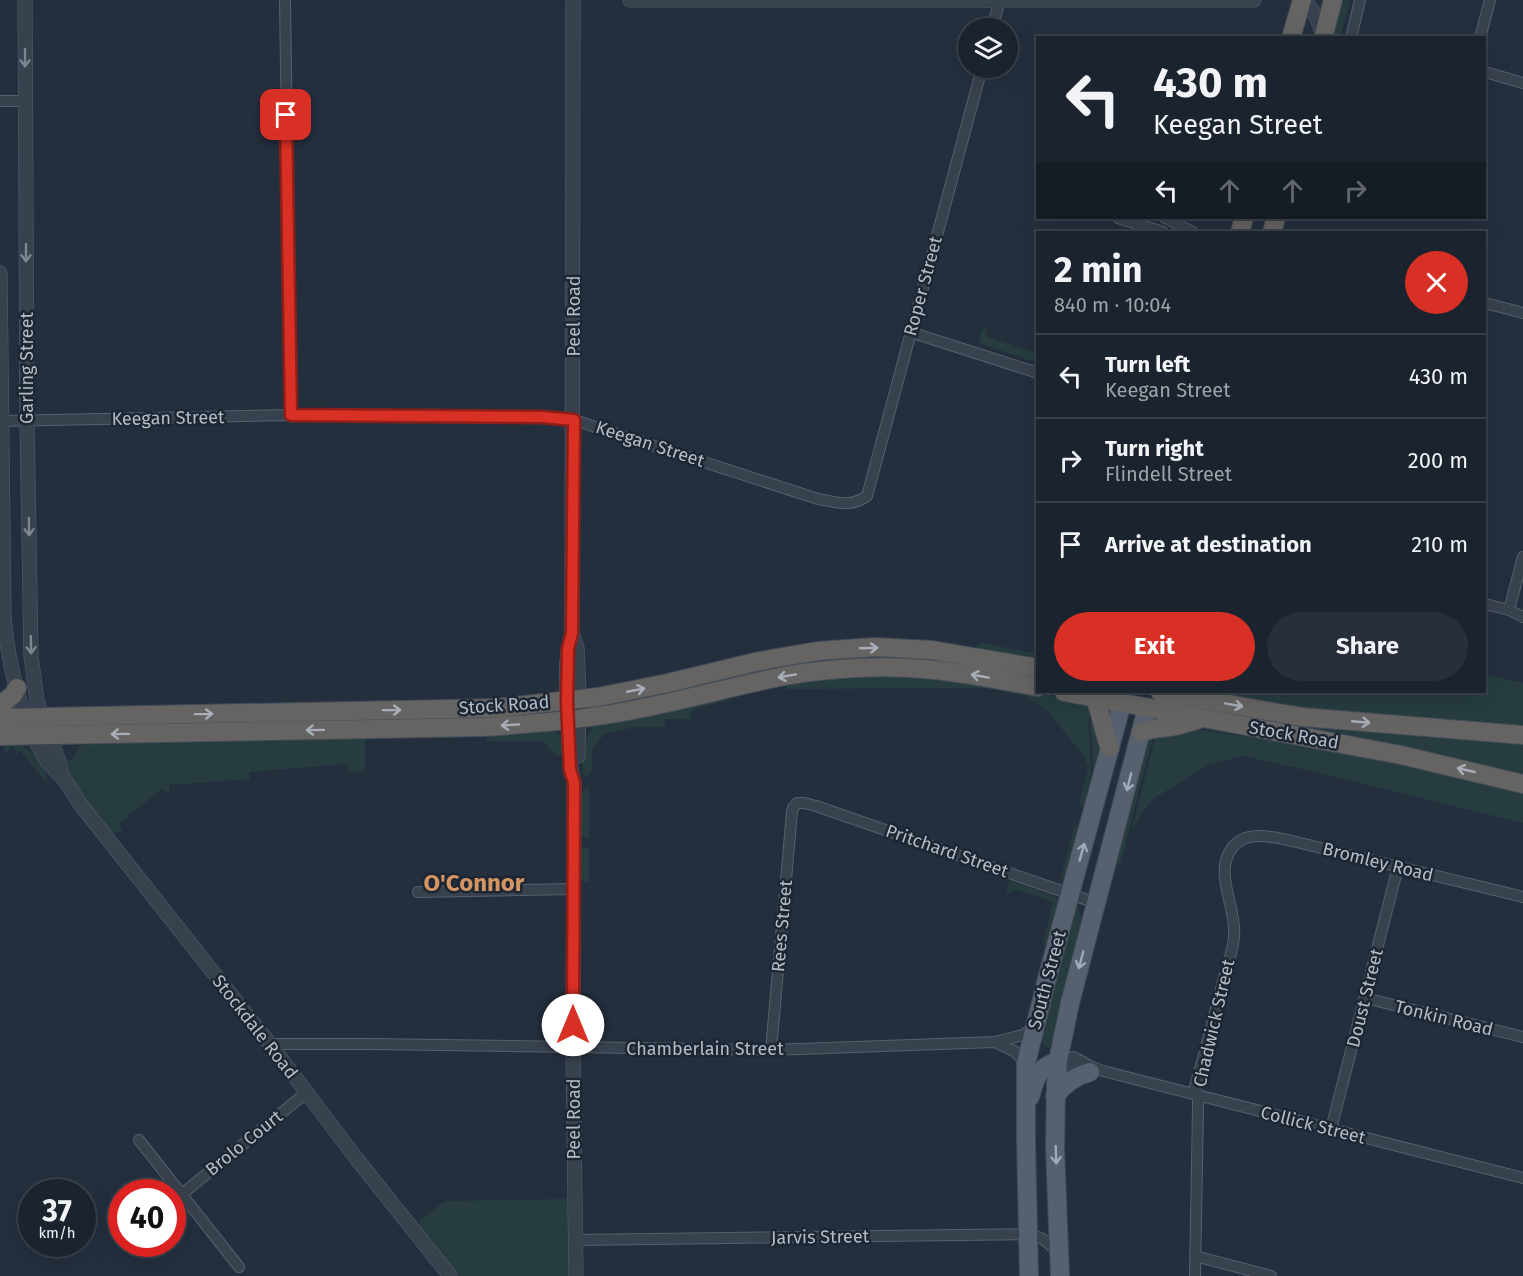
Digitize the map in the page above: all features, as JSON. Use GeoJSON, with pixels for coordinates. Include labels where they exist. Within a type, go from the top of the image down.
{"type":"FeatureCollection","features":[{"type":"Feature","properties":{"kind":"highway"},"geometry":{"type":"LineString","coordinates":[[1292,36],[1303,0]]}},
{"type":"Feature","properties":{"kind":"highway"},"geometry":{"type":"LineString","coordinates":[[1323,36],[1333,0]]}},
{"type":"Feature","properties":{"kind":"highway","name":"Stock Road"},"geometry":{"type":"LineString","coordinates":[[0,718],[498,708],[573,700],[668,683],[818,651],[875,647],[931,650],[1036,668]]}},
{"type":"Feature","properties":{"kind":"highway","name":"Stock Road"},"geometry":{"type":"LineString","coordinates":[[0,736],[482,727],[573,719],[642,708],[773,678],[814,671],[870,667],[922,669],[975,675],[1036,687]]}},
{"type":"Feature","properties":{"kind":"highway"},"geometry":{"type":"LineString","coordinates":[[0,705],[17,688]]}},
{"type":"Feature","properties":{"kind":"highway","name":"Stock Road"},"geometry":{"type":"LineString","coordinates":[[1070,693],[1094,697],[1150,700],[1202,718],[1401,755],[1523,784]]}},
{"type":"Feature","properties":{"kind":"highway","name":"Stock Road"},"geometry":{"type":"LineString","coordinates":[[1171,693],[1303,717],[1523,735]]}},
{"type":"Feature","properties":{"kind":"highway"},"geometry":{"type":"LineString","coordinates":[[1094,697],[1110,748]]}},
{"type":"Feature","properties":{"kind":"highway"},"geometry":{"type":"LineString","coordinates":[[1142,732],[1176,726],[1202,718]]}},
{"type":"Feature","properties":{"kind":"main road","name":"South Street"},"geometry":{"type":"LineString","coordinates":[[1029,1276],[1026,1064],[1123,697]]}},
{"type":"Feature","properties":{"kind":"main road","name":"South Street"},"geometry":{"type":"LineString","coordinates":[[1060,1276],[1055,1149],[1055,1096],[1058,1061],[1070,1003],[1150,700]]}},
{"type":"Feature","properties":{"kind":"main road"},"geometry":{"type":"LineString","coordinates":[[1033,1032],[1043,1050],[1058,1061]]}},
{"type":"Feature","properties":{"kind":"main road"},"geometry":{"type":"LineString","coordinates":[[1026,1114],[1035,1079],[1047,1065],[1058,1061]]}},
{"type":"Feature","properties":{"kind":"main road"},"geometry":{"type":"LineString","coordinates":[[1055,1096],[1068,1082],[1082,1074],[1097,1071]]}},
{"type":"Feature","properties":{"kind":"street","name":"Garling Street"},"geometry":{"type":"LineString","coordinates":[[25,0],[27,420],[34,717]]}},
{"type":"Feature","properties":{"kind":"street"},"geometry":{"type":"LineString","coordinates":[[285,0],[291,415]]}},
{"type":"Feature","properties":{"kind":"street","name":"Peel Road"},"geometry":{"type":"LineString","coordinates":[[573,0],[572,633],[577,648],[573,719],[578,770],[574,782],[573,1047],[576,1276]]}},
{"type":"Feature","properties":{"kind":"street"},"geometry":{"type":"LineString","coordinates":[[630,0],[1254,0]]}},
{"type":"Feature","properties":{"kind":"street"},"geometry":{"type":"LineString","coordinates":[[995,18],[1000,0]]}},
{"type":"Feature","properties":{"kind":"street"},"geometry":{"type":"LineString","coordinates":[[1303,0],[1317,18],[1323,36]]}},
{"type":"Feature","properties":{"kind":"street"},"geometry":{"type":"LineString","coordinates":[[1351,36],[1360,0]]}},
{"type":"Feature","properties":{"kind":"street"},"geometry":{"type":"LineString","coordinates":[[1481,36],[1490,0]]}},
{"type":"Feature","properties":{"kind":"street"},"geometry":{"type":"LineString","coordinates":[[1486,72],[1523,82]]}},
{"type":"Feature","properties":{"kind":"street","name":"Roper Street"},"geometry":{"type":"LineString","coordinates":[[860,501],[867,496],[979,78]]}},
{"type":"Feature","properties":{"kind":"street"},"geometry":{"type":"LineString","coordinates":[[0,101],[25,101]]}},
{"type":"Feature","properties":{"kind":"street"},"geometry":{"type":"LineString","coordinates":[[1121,219],[1160,231]]}},
{"type":"Feature","properties":{"kind":"street"},"geometry":{"type":"LineString","coordinates":[[1167,219],[1192,231]]}},
{"type":"Feature","properties":{"kind":"street","name":"Garling Street"},"geometry":{"type":"LineString","coordinates":[[0,273],[2,547],[6,634],[8,654],[17,688],[34,717],[41,735]]}},
{"type":"Feature","properties":{"kind":"street"},"geometry":{"type":"LineString","coordinates":[[1486,303],[1523,313]]}},
{"type":"Feature","properties":{"kind":"street"},"geometry":{"type":"LineString","coordinates":[[910,332],[1036,372]]}},
{"type":"Feature","properties":{"kind":"street","name":"Keegan Street"},"geometry":{"type":"LineString","coordinates":[[2,420],[291,415],[542,417],[574,420],[818,499],[850,504],[860,501]]}},
{"type":"Feature","properties":{"kind":"street"},"geometry":{"type":"LineString","coordinates":[[1509,610],[1523,557]]}},
{"type":"Feature","properties":{"kind":"street"},"geometry":{"type":"LineString","coordinates":[[1486,604],[1509,610],[1523,617]]}},
{"type":"Feature","properties":{"kind":"street","name":"Stockdale Road"},"geometry":{"type":"LineString","coordinates":[[41,735],[46,761],[62,776],[80,804],[450,1276]]}},
{"type":"Feature","properties":{"kind":"street","name":"Pritchard Street"},"geometry":{"type":"LineString","coordinates":[[797,803],[816,806],[1096,903]]}},
{"type":"Feature","properties":{"kind":"street","name":"Rees Street"},"geometry":{"type":"LineString","coordinates":[[771,1050],[792,812],[797,803]]}},
{"type":"Feature","properties":{"kind":"street","name":"Bromley Road"},"geometry":{"type":"LineString","coordinates":[[1233,845],[1248,837],[1263,836],[1292,840],[1523,897]]}},
{"type":"Feature","properties":{"kind":"street","name":"Chadwick Street"},"geometry":{"type":"LineString","coordinates":[[1195,1276],[1198,1095],[1196,1087],[1234,936],[1232,910],[1225,881],[1225,858],[1233,845]]}},
{"type":"Feature","properties":{"kind":"street","name":"Doust Street"},"geometry":{"type":"LineString","coordinates":[[1331,1129],[1398,867]]}},
{"type":"Feature","properties":{"kind":"street"},"geometry":{"type":"LineString","coordinates":[[418,892],[574,889]]}},
{"type":"Feature","properties":{"kind":"street","name":"Tonkin Road"},"geometry":{"type":"LineString","coordinates":[[1365,998],[1523,1037]]}},
{"type":"Feature","properties":{"kind":"street","name":"Chamberlain Street"},"geometry":{"type":"LineString","coordinates":[[270,1044],[771,1050],[995,1042],[1033,1032]]}},
{"type":"Feature","properties":{"kind":"street"},"geometry":{"type":"LineString","coordinates":[[995,1042],[1014,1051],[1026,1064]]}},
{"type":"Feature","properties":{"kind":"street","name":"Collick Street"},"geometry":{"type":"LineString","coordinates":[[1058,1061],[1067,1066],[1198,1095],[1523,1178]]}},
{"type":"Feature","properties":{"kind":"street","name":"Brolo Court"},"geometry":{"type":"LineString","coordinates":[[186,1191],[306,1093]]}},
{"type":"Feature","properties":{"kind":"street"},"geometry":{"type":"LineString","coordinates":[[139,1140],[170,1179]]}},
{"type":"Feature","properties":{"kind":"street"},"geometry":{"type":"LineString","coordinates":[[186,1199],[239,1267]]}},
{"type":"Feature","properties":{"kind":"street","name":"Jarvis Street"},"geometry":{"type":"LineString","coordinates":[[575,1240],[1029,1234],[1042,1239],[1060,1253]]}},
{"type":"Feature","properties":{"kind":"street"},"geometry":{"type":"LineString","coordinates":[[1195,1256],[1271,1276]]}},
{"type":"Feature","properties":{"kind":"green space"},"geometry":{"type":"Polygon","coordinates":[[[1339,0],[1350,0],[1340,36],[1330,36],[1339,0]]]}},
{"type":"Feature","properties":{"kind":"green space"},"geometry":{"type":"Polygon","coordinates":[[[987,328],[985,336],[1036,352],[1036,362],[981,344],[982,331],[987,328]]]}},
{"type":"Feature","properties":{"kind":"green space"},"geometry":{"type":"Polygon","coordinates":[[[982,643],[1028,652],[1036,651],[1036,658],[1015,658],[975,649],[982,643]]]}},
{"type":"Feature","properties":{"kind":"green space"},"geometry":{"type":"Polygon","coordinates":[[[891,673],[1025,690],[1087,703],[1097,713],[1090,718],[1088,725],[1091,775],[1084,806],[1081,807],[1079,803],[1088,769],[1084,756],[1048,712],[1025,696],[986,688],[786,689],[787,682],[891,673]]]}},
{"type":"Feature","properties":{"kind":"green space"},"geometry":{"type":"Polygon","coordinates":[[[1486,674],[1523,683],[1523,729],[1340,714],[1206,693],[1486,693],[1486,674]]]}},
{"type":"Feature","properties":{"kind":"green space"},"geometry":{"type":"Polygon","coordinates":[[[728,694],[729,700],[692,710],[691,719],[665,719],[663,727],[635,727],[604,734],[592,750],[592,770],[589,776],[586,777],[583,774],[585,742],[594,726],[728,694]]]}},
{"type":"Feature","properties":{"kind":"green space"},"geometry":{"type":"Polygon","coordinates":[[[1094,718],[1100,744],[1093,772],[1090,722],[1094,718]]]}},
{"type":"Feature","properties":{"kind":"green space"},"geometry":{"type":"Polygon","coordinates":[[[1293,723],[1523,741],[1523,775],[1356,739],[1293,723]]]}},
{"type":"Feature","properties":{"kind":"green space"},"geometry":{"type":"Polygon","coordinates":[[[549,729],[562,737],[566,752],[563,756],[557,756],[542,741],[487,742],[487,733],[549,729]]]}},
{"type":"Feature","properties":{"kind":"green space"},"geometry":{"type":"Polygon","coordinates":[[[1189,729],[1294,742],[1523,790],[1523,823],[1243,756],[1208,765],[1153,799],[1131,833],[1156,734],[1189,729]]]}},
{"type":"Feature","properties":{"kind":"green space"},"geometry":{"type":"Polygon","coordinates":[[[1153,733],[1120,865],[1114,862],[1147,739],[1153,733]]]}},
{"type":"Feature","properties":{"kind":"green space"},"geometry":{"type":"Polygon","coordinates":[[[365,735],[365,771],[348,772],[347,764],[249,772],[250,779],[169,785],[167,794],[162,789],[118,824],[123,830],[115,833],[110,832],[84,797],[72,779],[64,759],[72,760],[79,746],[84,745],[85,740],[365,735]]]}},
{"type":"Feature","properties":{"kind":"green space"},"geometry":{"type":"Polygon","coordinates":[[[0,741],[19,745],[31,752],[48,779],[45,781],[21,751],[14,756],[17,749],[11,746],[5,753],[4,746],[0,746],[0,741]]]}},
{"type":"Feature","properties":{"kind":"green space"},"geometry":{"type":"Polygon","coordinates":[[[587,787],[590,792],[589,838],[579,837],[578,831],[581,794],[587,787]]]}},
{"type":"Feature","properties":{"kind":"green space"},"geometry":{"type":"Polygon","coordinates":[[[1077,825],[1079,829],[1067,874],[1065,879],[1060,881],[1074,827],[1077,825]]]}},
{"type":"Feature","properties":{"kind":"green space"},"geometry":{"type":"Polygon","coordinates":[[[581,847],[589,848],[589,882],[580,881],[578,874],[582,874],[582,865],[578,865],[581,847]]]}},
{"type":"Feature","properties":{"kind":"green space"},"geometry":{"type":"Polygon","coordinates":[[[1010,880],[1056,897],[1058,906],[1048,947],[1043,945],[1052,903],[1014,889],[1006,895],[1010,880]]]}},
{"type":"Feature","properties":{"kind":"green space"},"geometry":{"type":"Polygon","coordinates":[[[1076,905],[1078,905],[1083,929],[1051,1050],[1040,1038],[1076,905]]]}},
{"type":"Feature","properties":{"kind":"green space"},"geometry":{"type":"Polygon","coordinates":[[[568,1200],[571,1276],[459,1276],[419,1226],[420,1220],[445,1201],[568,1200]]]}},
{"type":"Feature","properties":{"kind":"district","name":"O'Connor"},"geometry":{"type":"Point","coordinates":[474,883]}},
{"type":"Feature","properties":{"kind":"route"},"geometry":{"type":"LineString","coordinates":[[286,115],[291,415],[542,417],[574,420],[572,633],[568,649],[567,687],[570,770],[574,782],[573,1025]]}}]}
